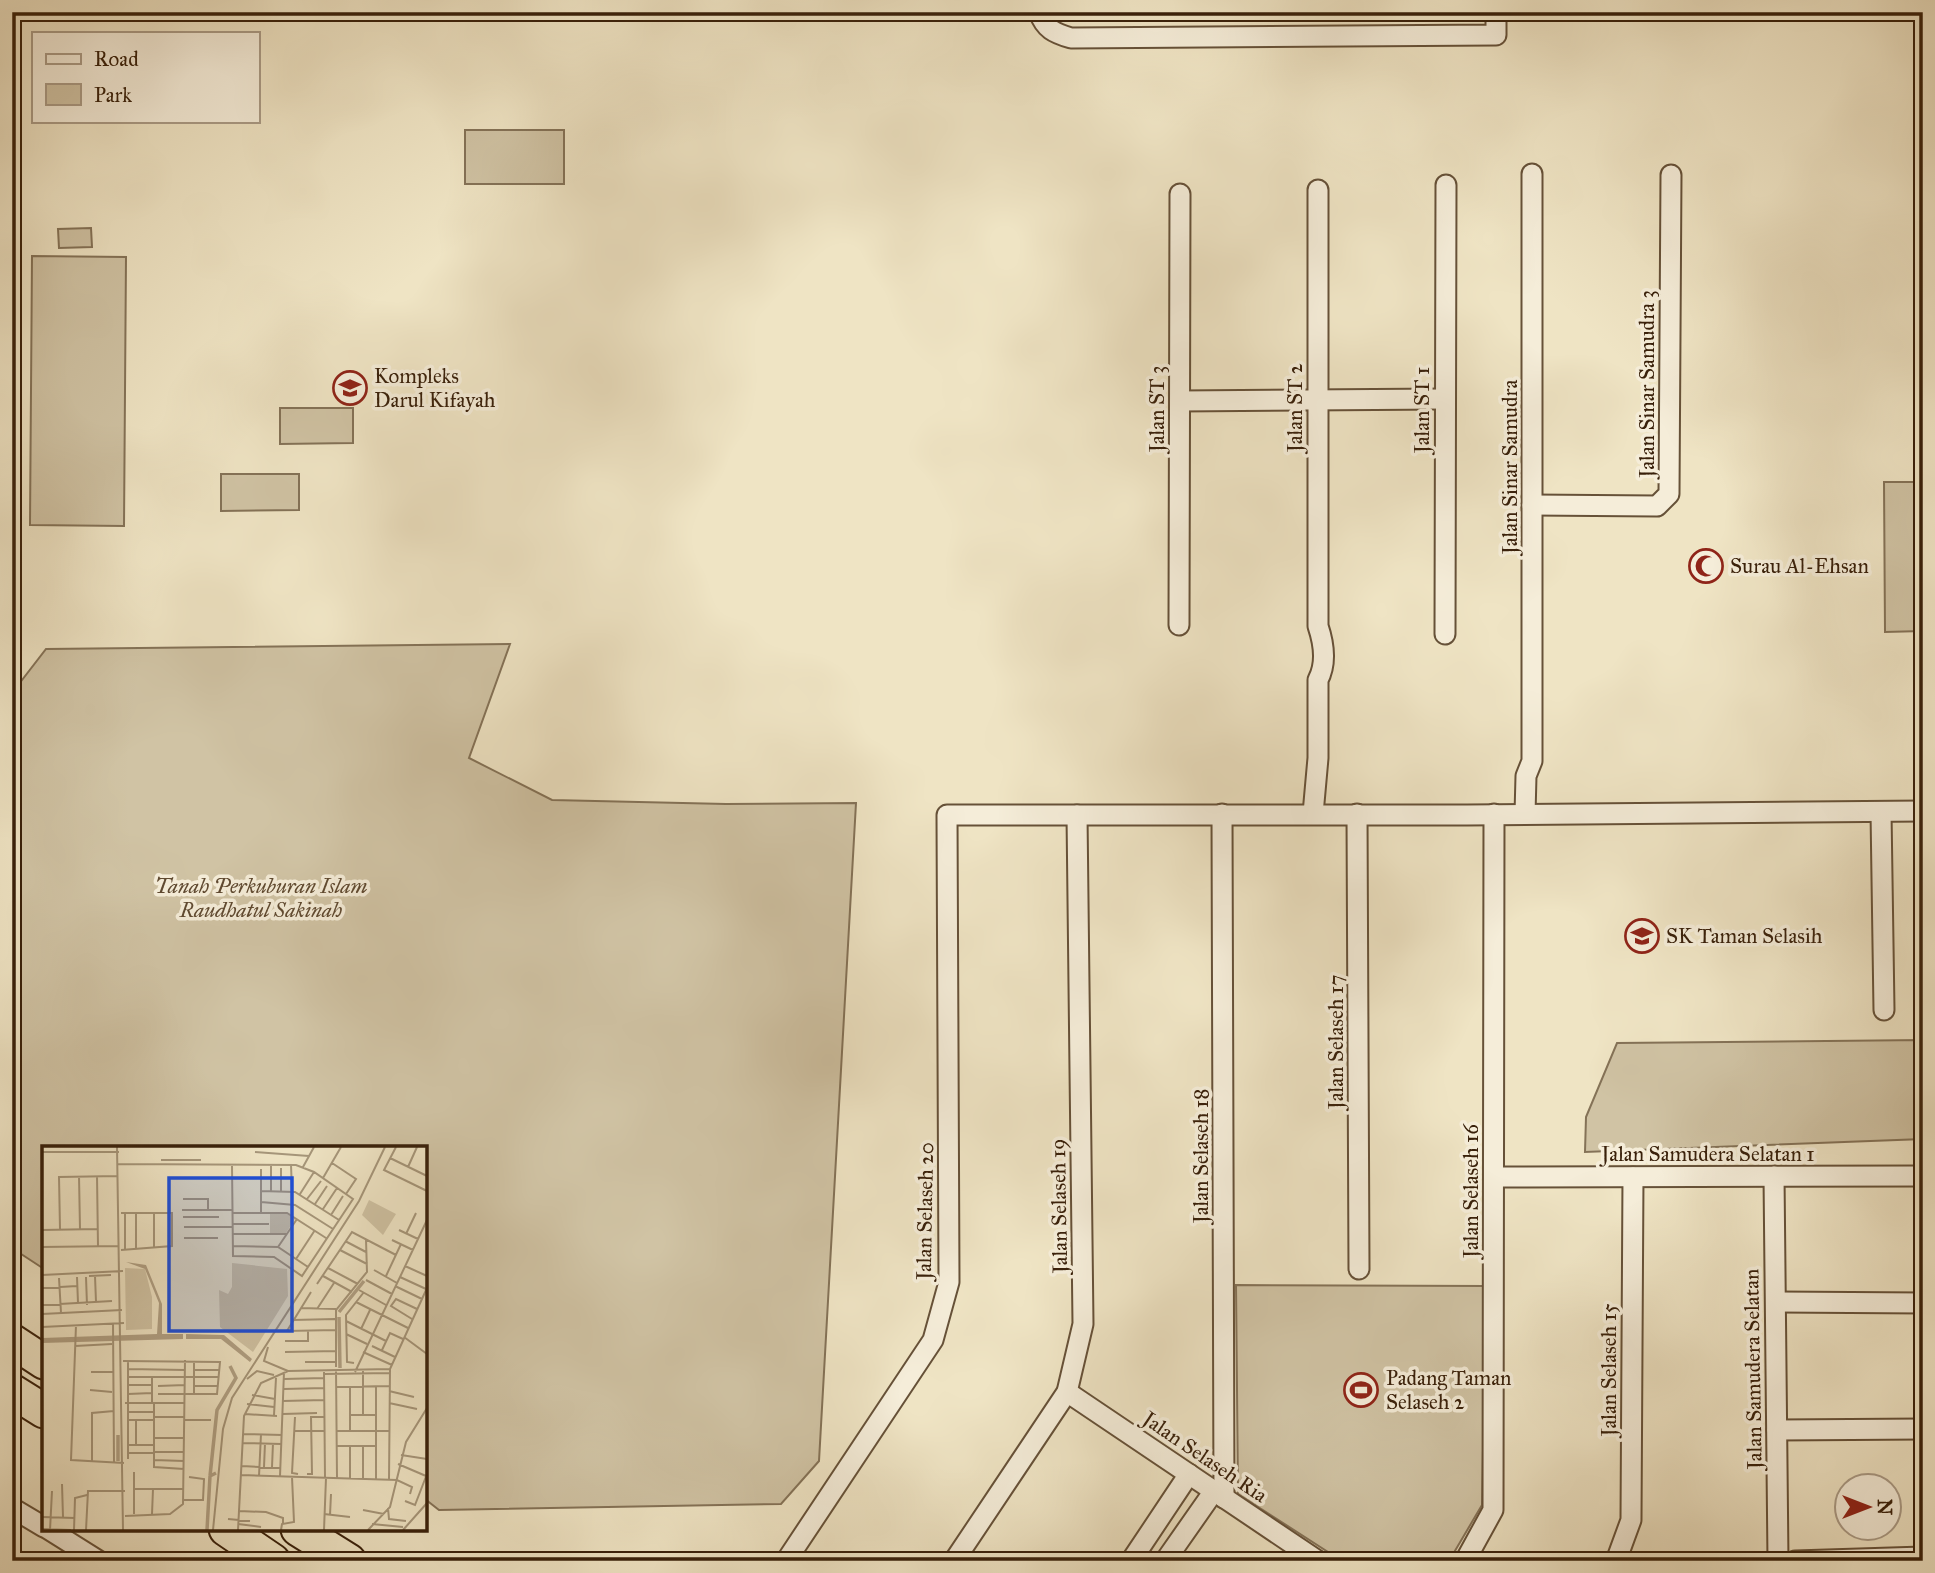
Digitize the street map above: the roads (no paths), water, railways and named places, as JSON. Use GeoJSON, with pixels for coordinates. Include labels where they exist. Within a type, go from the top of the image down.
{"type":"FeatureCollection","features":[{"type":"Feature","properties":{"kind":"highway"},"geometry":{"type":"LineString","coordinates":[[12,1341],[42,1361]]}},
{"type":"Feature","properties":{"kind":"highway"},"geometry":{"type":"LineString","coordinates":[[12,1391],[42,1410]]}},
{"type":"Feature","properties":{"kind":"highway"},"geometry":{"type":"LineString","coordinates":[[212,1531],[248,1561]]}},
{"type":"Feature","properties":{"kind":"highway"},"geometry":{"type":"LineString","coordinates":[[229,1531],[273,1561]]}},
{"type":"Feature","properties":{"kind":"highway"},"geometry":{"type":"LineString","coordinates":[[301,1531],[349,1561]]}},
{"type":"Feature","properties":{"kind":"street"},"geometry":{"type":"LineString","coordinates":[[1039,12],[1043,24],[1054,33],[1071,38],[1084,38],[1496,35],[1496,12]]}},
{"type":"Feature","properties":{"kind":"street","name":"Jalan Sinar Samudra"},"geometry":{"type":"LineString","coordinates":[[1532,174],[1532,761],[1538,774],[1532,814]]}},
{"type":"Feature","properties":{"kind":"street","name":"Jalan Sinar Samudra 3"},"geometry":{"type":"LineString","coordinates":[[1532,505],[1657,506],[1669,494],[1671,175]]}},
{"type":"Feature","properties":{"kind":"street","name":"Jalan ST 1"},"geometry":{"type":"LineString","coordinates":[[1446,185],[1446,634]]}},
{"type":"Feature","properties":{"kind":"street","name":"Jalan ST 2"},"geometry":{"type":"LineString","coordinates":[[1313,814],[1318,758],[1318,680],[1312,671],[1311,639],[1318,626],[1318,191]]}},
{"type":"Feature","properties":{"kind":"street","name":"Jalan ST 3"},"geometry":{"type":"LineString","coordinates":[[1179,625],[1180,194]]}},
{"type":"Feature","properties":{"kind":"street"},"geometry":{"type":"LineString","coordinates":[[1180,401],[1444,399]]}},
{"type":"Feature","properties":{"kind":"street"},"geometry":{"type":"LineString","coordinates":[[1881,811],[1884,1010]]}},
{"type":"Feature","properties":{"kind":"street"},"geometry":{"type":"LineString","coordinates":[[1077,814],[1923,811]]}},
{"type":"Feature","properties":{"kind":"street","name":"Jalan Selaseh 20"},"geometry":{"type":"LineString","coordinates":[[786,1561],[933,1340],[949,1282],[947,814],[1077,814]]}},
{"type":"Feature","properties":{"kind":"street","name":"Jalan Selaseh 19"},"geometry":{"type":"LineString","coordinates":[[954,1561],[1067,1392],[1083,1324],[1077,814]]}},
{"type":"Feature","properties":{"kind":"street","name":"Jalan Selaseh 18"},"geometry":{"type":"LineString","coordinates":[[1219,1494],[1222,814]]}},
{"type":"Feature","properties":{"kind":"street","name":"Jalan Selaseh 17"},"geometry":{"type":"LineString","coordinates":[[1357,814],[1359,1269]]}},
{"type":"Feature","properties":{"kind":"street","name":"Jalan Selaseh 16"},"geometry":{"type":"LineString","coordinates":[[1465,1561],[1493,1510],[1494,814]]}},
{"type":"Feature","properties":{"kind":"street","name":"Jalan Samudera Selatan 1"},"geometry":{"type":"LineString","coordinates":[[1494,1177],[1923,1176]]}},
{"type":"Feature","properties":{"kind":"street","name":"Jalan Selaseh 15"},"geometry":{"type":"LineString","coordinates":[[1616,1561],[1631,1520],[1633,1177]]}},
{"type":"Feature","properties":{"kind":"street","name":"Jalan Samudera Selatan"},"geometry":{"type":"LineString","coordinates":[[1774,1177],[1778,1561]]}},
{"type":"Feature","properties":{"kind":"street"},"geometry":{"type":"LineString","coordinates":[[1776,1302],[1923,1303]]}},
{"type":"Feature","properties":{"kind":"street","name":"Jalan Selaseh Ria"},"geometry":{"type":"LineString","coordinates":[[1067,1392],[1318,1561]]}},
{"type":"Feature","properties":{"kind":"street"},"geometry":{"type":"LineString","coordinates":[[1777,1430],[1923,1429]]}},
{"type":"Feature","properties":{"kind":"street"},"geometry":{"type":"LineString","coordinates":[[1131,1561],[1189,1474]]}},
{"type":"Feature","properties":{"kind":"street"},"geometry":{"type":"LineString","coordinates":[[1165,1561],[1219,1494]]}},
{"type":"Feature","properties":{"kind":"street"},"geometry":{"type":"LineString","coordinates":[[12,1508],[42,1526]]}},
{"type":"Feature","properties":{"kind":"street"},"geometry":{"type":"LineString","coordinates":[[51,1531],[99,1561]]}},
{"type":"Feature","properties":{"kind":"street"},"geometry":{"type":"LineString","coordinates":[[1795,1561],[1923,1557]]}},
{"type":"Feature","properties":{"kind":"place","name":"Kompleks Darul Kifayah"},"geometry":{"type":"Point","coordinates":[350,388]}},
{"type":"Feature","properties":{"kind":"place","name":"Surau Al-Ehsan"},"geometry":{"type":"Point","coordinates":[1706,566]}},
{"type":"Feature","properties":{"kind":"place","name":"SK Taman Selasih"},"geometry":{"type":"Point","coordinates":[1642,936]}},
{"type":"Feature","properties":{"kind":"place","name":"Padang Taman Selaseh 2"},"geometry":{"type":"Point","coordinates":[1361,1390]}},
{"type":"Feature","properties":{"kind":"park label","name":"Tanah Perkuburan Islam Raudhatul Sakinah"},"geometry":{"type":"Point","coordinates":[261,898]}}]}
